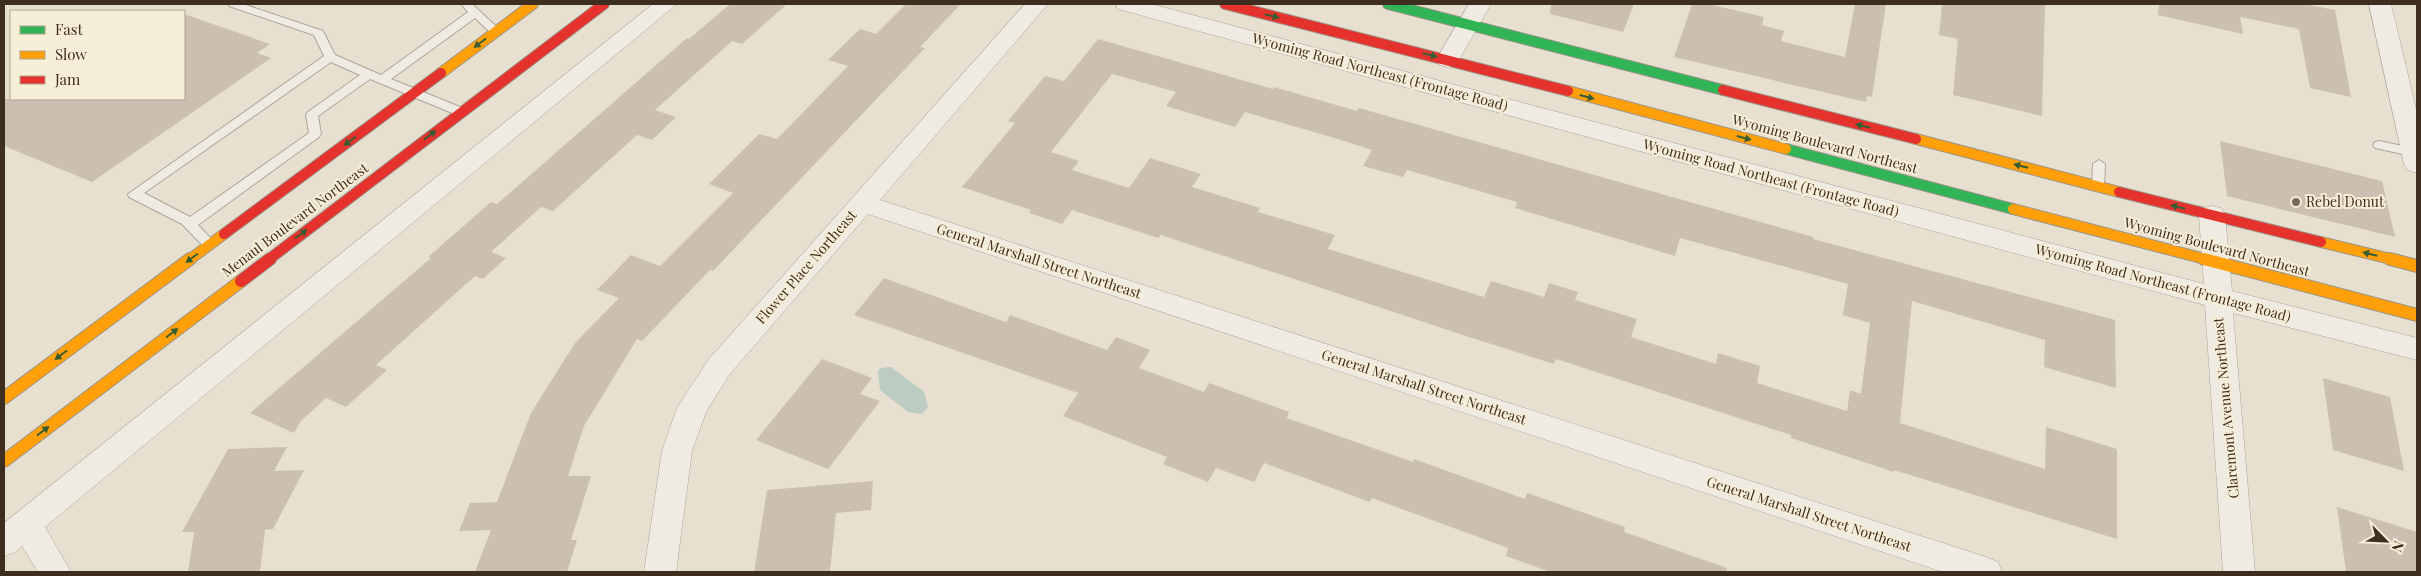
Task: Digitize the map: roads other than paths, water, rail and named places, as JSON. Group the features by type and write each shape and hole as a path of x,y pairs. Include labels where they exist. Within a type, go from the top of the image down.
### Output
{"main road":[{"path":"4,398 533,4"},
{"name":"Menaul Boulevard Northeast","path":"4,461 604,4"},
{"name":"Wyoming Boulevard Northeast","path":"1225,4 1448,60 2417,315"},
{"name":"Wyoming Boulevard Northeast","path":"1388,4 2417,266"}],"street":[{"path":"55,572 15,533 666,4"},
{"name":"Flower Place Northeast","path":"660,572 676,452 692,408 718,367 1037,4"},
{"name":"Wyoming Road Northeast (Frontage Road)","path":"1126,4 2217,298 2417,349"},
{"path":"1448,60 1480,4"},
{"path":"2380,4 2412,121 2416,159"},
{"name":"General Marshall Street Northeast","path":"862,203 1986,572"},
{"name":"Claremont Avenue Northeast","path":"2212,215 2239,572"}],"lane":[{"path":"233,4 319,33 330,57 368,75 416,92 461,112"},
{"path":"466,4 496,32"},
{"path":"381,80 475,13"},
{"path":"210,245 190,224 134,194 330,57"},
{"path":"190,224 315,134 312,115 368,75"},
{"path":"2379,145 2416,159"},
{"path":"2098,186 2100,164"}],"place":[{"name":"Rebel Donut","path":"2296,202"}]}
